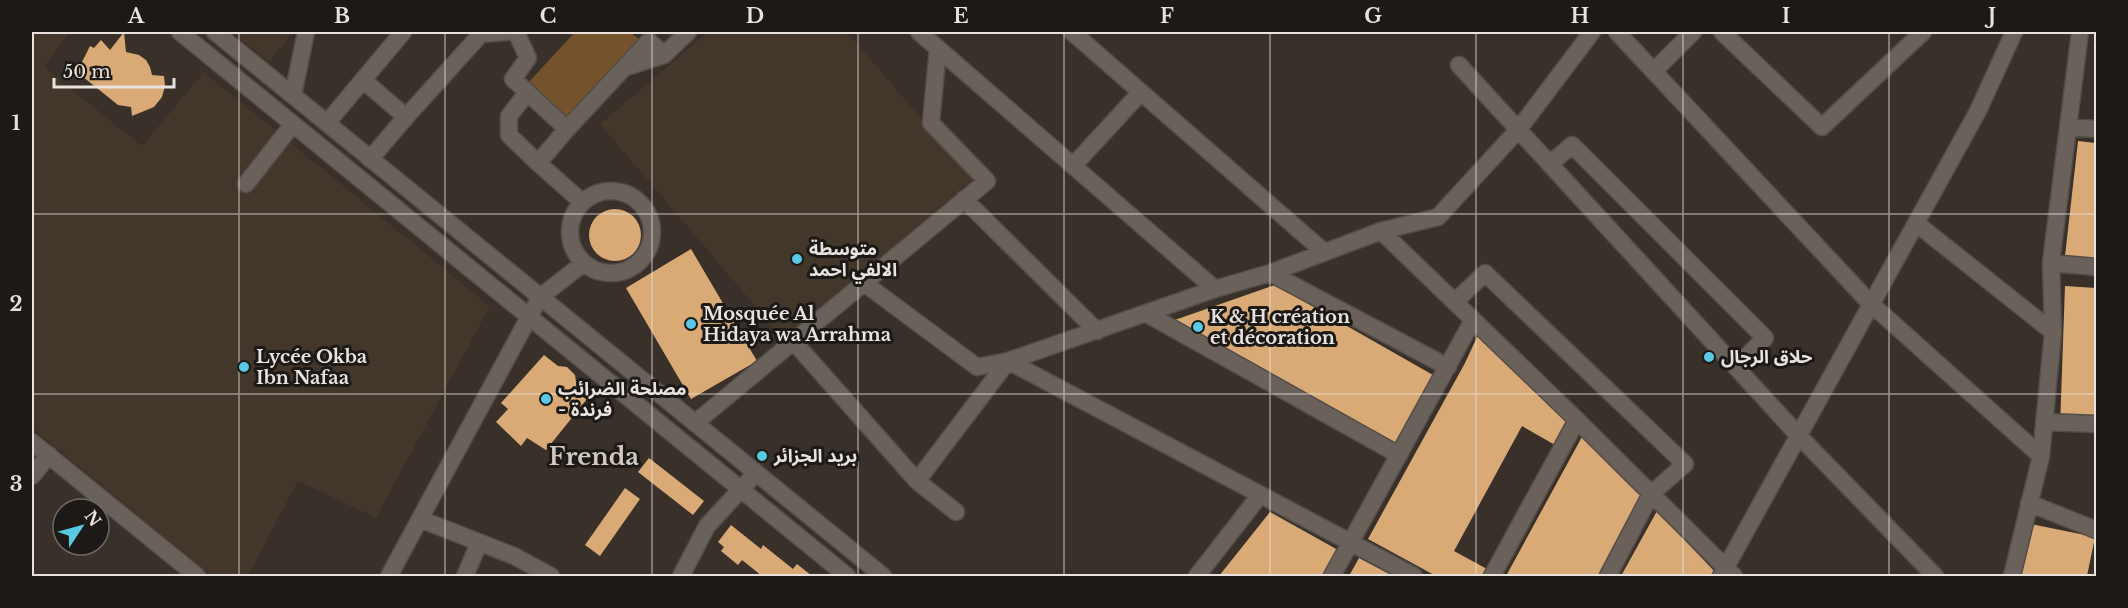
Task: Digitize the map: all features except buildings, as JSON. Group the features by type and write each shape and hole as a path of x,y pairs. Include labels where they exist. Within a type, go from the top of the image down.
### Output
{"street":[{"path":"180,32 847,576"},
{"path":"215,32 883,576"},
{"path":"293,95 306,32"},
{"path":"327,123 403,32"},
{"path":"370,159 481,34 506,32"},
{"path":"516,32 528,58 513,79 567,129"},
{"path":"623,68 664,55 688,32"},
{"path":"921,32 1215,289"},
{"path":"1072,32 1323,251"},
{"path":"864,283 977,368 1008,361 1215,289 1270,273 1323,251 1381,231 1438,217 1518,130 1592,32"},
{"path":"1617,32 1870,303 2041,456"},
{"path":"1654,71 1693,32"},
{"path":"1722,32 1822,127 1923,32"},
{"path":"1381,231 1577,420 1727,574 1870,303 1917,224 1978,111 2014,32"},
{"path":"2012,576 2041,456 2053,332 2051,263 2080,32"},
{"path":"538,164 623,68 644,36 664,55"},
{"path":"695,423 987,181 931,123 938,48"},
{"path":"1459,65 1799,435 1935,576"},
{"path":"363,80 406,117"},
{"path":"1074,166 1141,92"},
{"path":"527,93 509,117 509,135 582,202"},
{"path":"246,184 293,124"},
{"path":"2068,127 2097,129"},
{"path":"1550,164 1572,146 1765,338 1736,367"},
{"path":"607,191 621,192 634,197 644,206 653,232 651,246 644,257 634,267 608,274 595,271 584,263 573,246 570,226 574,213 582,202 594,194 607,191"},
{"path":"964,199 1097,331"},
{"path":"1917,224 2053,332"},
{"path":"388,576 540,297 584,263"},
{"path":"2051,263 2097,267"},
{"path":"1270,273 1448,367"},
{"path":"1454,301 1485,273 1685,464 1651,494 1608,576"},
{"path":"1147,314 1399,455"},
{"path":"1332,576 1473,320"},
{"path":"793,341 917,481 956,512"},
{"path":"917,481 1008,361"},
{"path":"1008,361 1414,576"},
{"path":"1492,576 1577,420"},
{"path":"2044,422 2097,424"},
{"path":"32,442 197,576"},
{"path":"32,476 49,455"},
{"path":"681,576 707,526 756,473"},
{"path":"1197,576 1260,495"},
{"path":"2029,502 2097,530"},
{"path":"420,519 514,556 551,576"},
{"path":"465,576 479,543"}],"shaded area":[{"name":"Lycée Okba Ibn Nafaa","path":"32,32 70,32 44,67 142,146 204,72 490,306 376,518 298,481 248,576 212,576 32,428"},
{"path":"232,32 293,32 269,62"},
{"path":"575,32 630,32 642,42 569,121 528,83"},
{"name":"متوسطة الالفي احمد","path":"708,32 847,32 973,179 784,340 600,124"}],"place":[{"name":"متوسطة الالفي احمد","path":"797,259"},
{"name":"Mosquée Al Hidaya wa Arrahma","path":"691,324"},
{"name":"K & H création et décoration","path":"1198,327"},
{"name":"حلاق الرجال","path":"1709,357"},
{"name":"Lycée Okba Ibn Nafaa","path":"244,367"},
{"name":"مصلحة الضرائب - فرندة","path":"546,399"},
{"name":"بريد الجزائر","path":"762,456"}],"district":[{"name":"Frenda","path":"594,457"}]}
